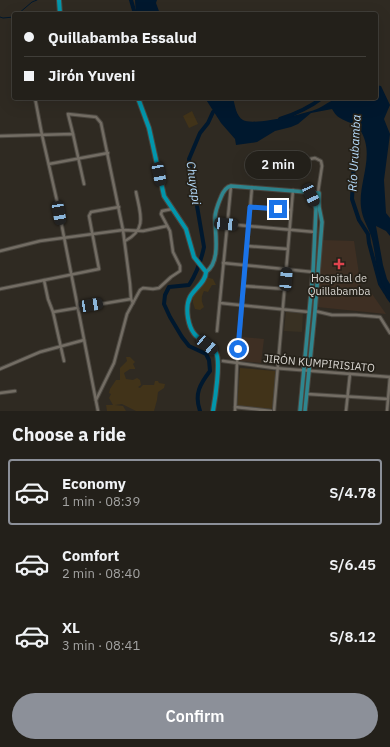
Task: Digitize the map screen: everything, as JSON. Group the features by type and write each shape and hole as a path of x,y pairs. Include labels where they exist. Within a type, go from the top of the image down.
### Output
{"highway":[{"path":"59,0 60,12"},
{"path":"139,100 149,128 164,196 186,228 192,253 205,270 206,276 190,296 188,301 188,312 192,332 214,351 218,357 213,411"}],"main road":[{"path":"205,270 212,267 215,259 215,218 217,208 226,189 231,186 318,192 322,220 316,311 306,411"},
{"path":"300,411 313,272 316,221 316,206 310,191"},
{"path":"316,221 322,220"}],"street":[{"path":"35,100 57,201 98,411"},
{"path":"84,184 68,114 96,117 101,123 119,207 125,241 131,299 133,303"},
{"path":"0,136 73,134"},
{"path":"49,164 108,153"},
{"path":"261,153 284,164 296,162 306,163 312,158 320,161 322,166 318,192"},
{"path":"217,331 226,224 231,186"},
{"path":"235,411 237,363 252,187"},
{"path":"235,407 273,411 293,190"},
{"path":"125,241 134,236 142,222 136,192"},
{"path":"0,288 99,269 89,216 92,212 119,207"},
{"path":"250,207 291,210"},
{"path":"96,400 114,363 127,314 142,289 159,288 180,271 180,266 173,252 170,230 161,212 164,209 172,209"},
{"path":"226,224 315,232"},
{"path":"0,251 40,241 123,230 143,231 167,226"},
{"path":"247,246 288,249"},
{"path":"223,263 313,272"},
{"path":"44,280 64,361"},
{"path":"244,286 285,289"},
{"path":"52,312 131,299"},
{"path":"220,304 283,308 309,312"},
{"path":"316,311 332,315 356,315 380,318 390,333"},
{"path":"0,369 40,352 84,340"},
{"name":"JIRÓN KUMPIRISIATO","path":"223,361 278,368 390,377"},
{"path":"346,411 350,374"},
{"path":"387,411 390,377"},
{"path":"0,393 15,391"},
{"path":"307,394 388,399"}],"shaded area":[{"path":"192,111 198,124 189,128 183,116"},
{"path":"319,222 322,222 315,308 311,307"},
{"name":"Hospital de Quillabamba","path":"322,240 354,241 361,287 372,294 386,314 317,307"},
{"path":"206,277 213,279 216,285 212,285 208,292 204,291 202,295 202,303 204,307 200,310 195,309 193,300 190,299"},
{"path":"286,311 303,312 302,332 284,331"},
{"path":"311,312 315,312 310,367 307,367"},
{"path":"242,337 264,339 261,363 240,361"},
{"path":"126,357 130,357 135,362 133,364 135,369 130,369 124,373 126,379 133,380 137,378 140,380 141,385 138,387 140,388 143,385 154,385 155,381 165,384 164,388 158,392 154,411 136,411 122,404 115,405 123,406 126,411 107,411 106,405 113,405 109,398 111,394 109,393 110,389 116,380 120,380 120,368 127,361"},
{"path":"240,368 276,371 273,409 237,406"}],"water":[{"path":"135,0 157,0 156,3 159,12 136,12"},
{"path":"378,85 381,86 390,105 384,119 390,134 384,180 386,213 390,218 390,236 386,231 376,226 383,265 390,284 390,303 385,296 379,280 373,244 361,207 362,188 367,158 365,139 358,127 343,120 335,114 332,109 311,113 298,124 275,131 257,142 236,145 235,139 221,123 206,100 234,100 236,110 243,120 257,122 279,119 320,108 334,100 378,100"}],"waterway":[{"path":"20,12 32,2 37,0"},
{"name":"Río Urubamba","path":"131,0 134,12"},
{"path":"0,17 12,17"},
{"name":"Río Urubamba","path":"280,119 302,110 319,100"},
{"name":"Chuyapi","path":"200,411 198,405 198,394 203,380 210,371 209,360 206,354 189,346 170,317 164,304 165,295 169,287 189,285 203,252 204,247 189,159 200,133 208,123 213,112"},
{"name":"Río Urubamba","path":"356,120 352,199 359,220 368,234 380,284 385,292 390,296"}],"place":[{"name":"Hospital de Quillabamba","path":"339,264"}],"route":[{"path":"238,349 250,207 278,209"}]}
